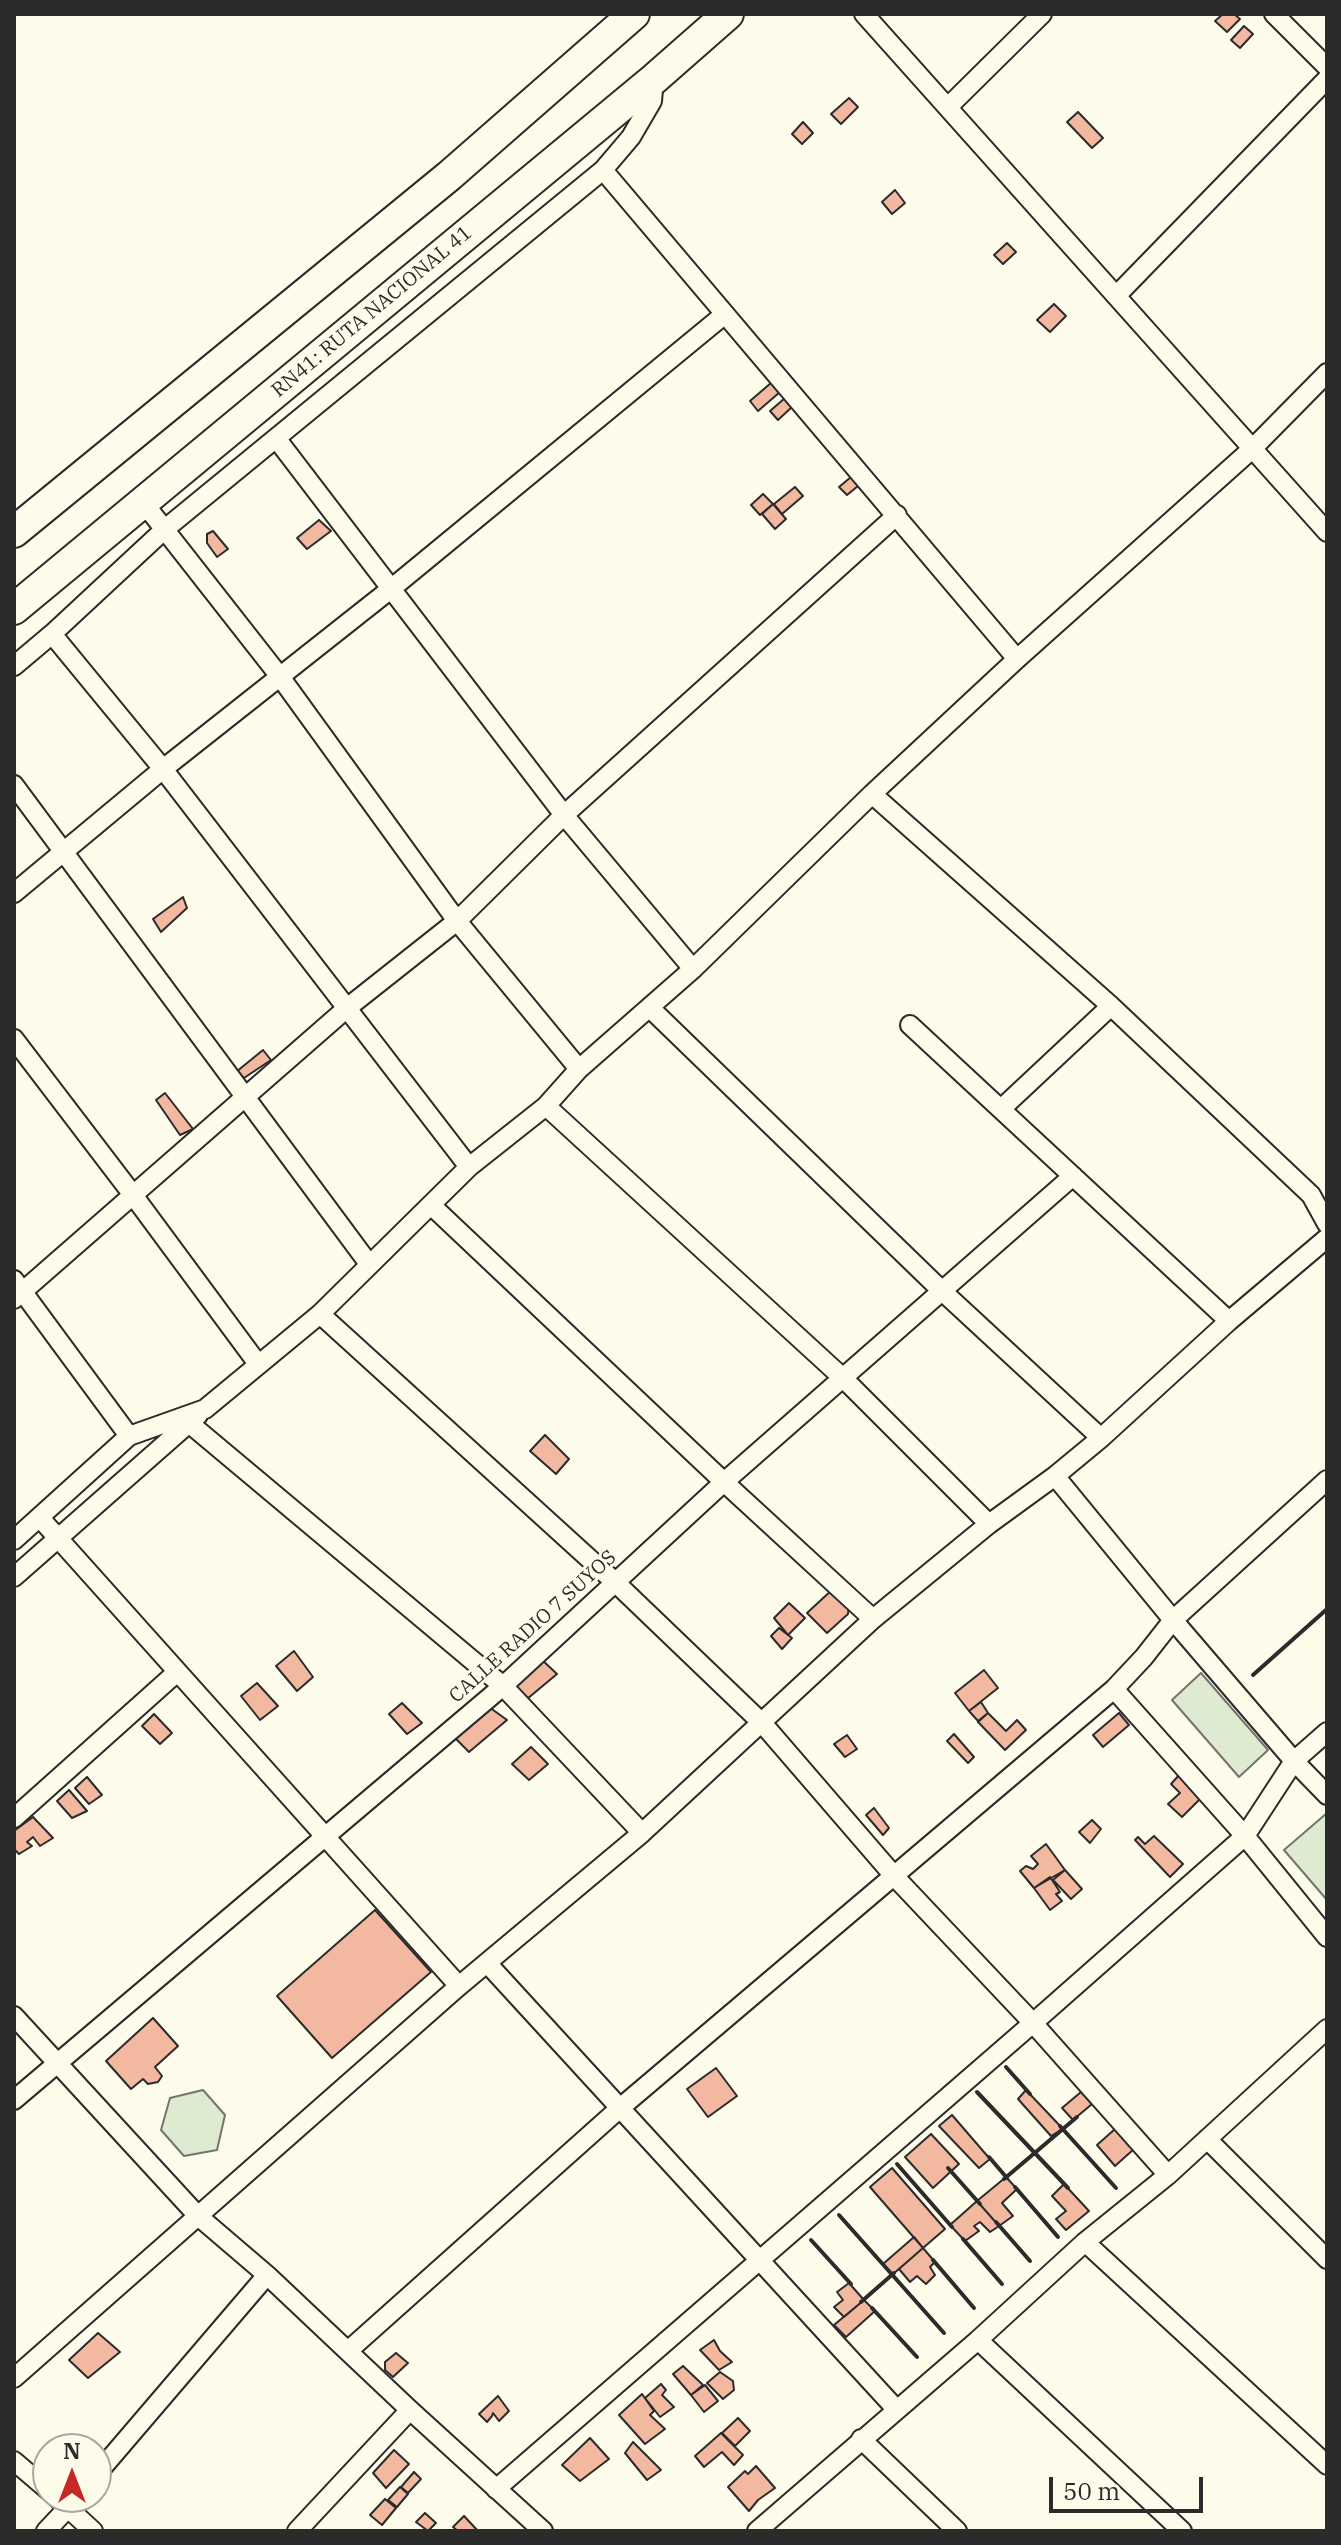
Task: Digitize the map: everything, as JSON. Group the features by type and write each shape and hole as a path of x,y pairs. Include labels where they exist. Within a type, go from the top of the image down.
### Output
{"main road":[{"path":"14,532 449,176 634,14"},
{"name":"RN41: RUTA NACIONAL 41","path":"14,609 654,79 728,14"}],"street":[{"path":"864,14 1327,532"},
{"path":"948,107 1042,14"},
{"path":"1274,14 1327,67"},
{"path":"14,666 165,529 603,170 631,137 652,101 654,79"},
{"path":"1117,295 1327,79"},
{"path":"603,170 1017,659"},
{"path":"14,893 725,314"},
{"path":"14,1577 205,1409 320,1314 469,1167 546,1106 579,1069 693,969 872,794 1017,659 1252,449 1327,373"},
{"path":"276,438 564,815 693,969"},
{"path":"143,502 281,678 457,921 579,1069"},
{"path":"129,1436 17,1290 133,1195 347,1008 457,921 564,815 897,515"},
{"path":"52,634 163,769 469,1167"},
{"path":"14,785 369,1264"},
{"path":"872,794 1111,1006 1311,1195 1327,1224"},
{"path":"1001,1109 1111,1006"},
{"path":"650,1008 941,1290 1101,1438"},
{"path":"910,1025 1229,1321"},
{"path":"14,1039 258,1364"},
{"path":"546,1106 844,1379 989,1524"},
{"name":"CALLE RADIO 7 SUYOS","path":"14,2100 503,1686 724,1482 1073,1176"},
{"path":"432,1206 873,1619"},
{"path":"14,2378 459,1986 642,1833 873,1619 1101,1438 1229,1321 1327,1238"},
{"path":"320,1314 616,1583 763,1724 895,1877 1033,2023 1168,2175"},
{"path":"14,1540 129,1436 205,1409"},
{"path":"189,1423 503,1686 642,1833"},
{"path":"1055,1476 1173,1620 1327,1795"},
{"path":"349,2350 620,2108 1114,1689 1173,1620 1327,1480"},
{"path":"40,1518 459,1986"},
{"path":"14,1818 176,1673"},
{"path":"1114,1689 1245,1836 1327,1937"},
{"path":"496,2489 1245,1836 1294,1761 1327,1732"},
{"path":"487,1963 896,2409"},
{"path":"14,2016 198,2216 267,2275 543,2531"},
{"path":"757,2531 978,2340 1085,2242 1168,2175 1327,2029"},
{"path":"1207,2139 1327,2259"},
{"path":"1085,2242 1327,2465"},
{"path":"112,2456 267,2275"},
{"path":"978,2340 1182,2531"},
{"path":"297,2531 410,2410"},
{"path":"861,2439 957,2531"},
{"path":"14,2461 32,2476"},
{"path":"46,2531 59,2513"},
{"path":"77,2513 93,2531"}],"green space":[{"path":"1201,1673 1268,1750 1239,1777 1172,1700"},
{"path":"1327,1813 1327,1900 1284,1850"},
{"path":"203,2090 225,2115 217,2150 184,2156 161,2130 170,2098"}],"building":[{"path":"1223,14 1234,14 1240,19 1227,32 1215,21"},
{"path":"1244,26 1253,34 1240,48 1231,40"},
{"path":"849,98 858,107 841,124 831,114"},
{"path":"1078,112 1103,138 1092,148 1067,122"},
{"path":"803,122 813,133 802,144 792,134"},
{"path":"895,190 905,203 892,214 882,202"},
{"path":"1007,243 1016,252 1003,264 994,255"},
{"path":"1054,304 1066,316 1050,332 1037,320"},
{"path":"772,382 780,392 758,411 750,401"},
{"path":"785,398 793,406 778,420 770,411"},
{"path":"851,477 858,486 847,495 839,487"},
{"path":"795,487 803,496 782,514 774,504"},
{"path":"763,494 773,504 760,515 751,505"},
{"path":"773,504 786,519 775,529 762,514"},
{"path":"319,520 331,531 307,549 297,538"},
{"path":"213,531 228,549 217,557 207,543 207,534"},
{"path":"183,897 187,908 161,932 153,919"},
{"path":"263,1050 271,1060 244,1078 236,1072"},
{"path":"165,1093 193,1129 180,1135 156,1100"},
{"path":"545,1435 569,1459 556,1474 530,1451"},
{"path":"834,1588 849,1604 848,1614 827,1633 807,1613"},
{"path":"789,1603 805,1618 788,1635 774,1618"},
{"path":"779,1628 792,1638 782,1649 771,1636"},
{"path":"294,1651 313,1677 297,1691 276,1666"},
{"path":"539,1657 557,1674 527,1699 511,1687"},
{"path":"984,1670 998,1688 969,1711 955,1693"},
{"path":"257,1683 278,1706 260,1720 241,1696"},
{"path":"981,1702 988,1713 978,1721 969,1711"},
{"path":"402,1703 422,1723 407,1734 389,1714"},
{"path":"489,1707 507,1720 469,1752 452,1735"},
{"path":"988,1713 1006,1731 1017,1720 1026,1730 1005,1750 978,1722"},
{"path":"1119,1713 1129,1725 1103,1747 1093,1735"},
{"path":"154,1714 172,1733 160,1744 142,1726"},
{"path":"954,1734 974,1757 968,1763 947,1741"},
{"path":"847,1735 857,1749 845,1757 834,1744"},
{"path":"531,1747 548,1764 529,1780 512,1764"},
{"path":"1179,1775 1202,1797 1182,1817 1168,1804 1180,1793 1171,1784"},
{"path":"87,1777 102,1795 89,1804 75,1788"},
{"path":"69,1790 87,1811 72,1818 57,1801"},
{"path":"874,1808 889,1828 883,1835 866,1815"},
{"path":"33,1817 53,1838 40,1846 33,1837 27,1842 32,1846 19,1854 14,1849 14,1831"},
{"path":"1092,1820 1101,1829 1090,1843 1079,1832"},
{"path":"1154,1836 1183,1864 1170,1877 1135,1840 1138,1837 1145,1844"},
{"path":"1046,1844 1065,1870 1034,1888 1020,1871 1026,1866 1033,1869 1038,1864 1031,1856"},
{"path":"1065,1870 1082,1889 1071,1899 1053,1880"},
{"path":"1050,1877 1062,1901 1050,1910 1034,1888"},
{"path":"375,1910 431,1972 332,2058 277,1996"},
{"path":"153,2018 178,2046 155,2067 162,2076 158,2082 148,2084 143,2079 131,2089 106,2061"},
{"path":"716,2068 737,2096 708,2117 687,2089"},
{"path":"1026,2090 1063,2129 1051,2136 1018,2099"},
{"path":"1081,2092 1092,2104 1073,2120 1062,2108"},
{"path":"952,2115 990,2159 979,2168 939,2126"},
{"path":"1115,2129 1134,2149 1115,2166 1097,2145"},
{"path":"931,2134 959,2164 933,2188 905,2157"},
{"path":"892,2168 945,2229 923,2248 870,2187"},
{"path":"1006,2177 1017,2189 1002,2203 1013,2216 999,2226 977,2201"},
{"path":"1064,2184 1089,2211 1066,2230 1056,2219 1066,2211 1052,2196"},
{"path":"977,2201 999,2226 990,2232 980,2222 974,2226 979,2231 965,2241 950,2225"},
{"path":"914,2237 923,2248 892,2275 883,2264"},
{"path":"923,2248 935,2262 930,2267 935,2275 926,2284 917,2276 910,2282 899,2269"},
{"path":"849,2283 864,2300 844,2317 834,2307 843,2300 837,2292"},
{"path":"864,2300 875,2311 846,2337 834,2325"},
{"path":"98,2333 120,2352 88,2378 69,2360"},
{"path":"714,2340 732,2362 719,2370 700,2350"},
{"path":"396,2353 408,2363 393,2377 385,2370 385,2362"},
{"path":"683,2366 703,2385 691,2395 673,2374"},
{"path":"720,2372 733,2381 734,2390 723,2399 707,2383"},
{"path":"661,2384 666,2390 662,2395 674,2407 660,2417 645,2398"},
{"path":"705,2385 718,2401 704,2412 691,2395"},
{"path":"642,2394 654,2411 650,2415 665,2429 645,2444 619,2415"},
{"path":"498,2396 509,2411 499,2421 493,2413 487,2422 479,2414"},
{"path":"738,2418 750,2431 735,2446 722,2433"},
{"path":"721,2433 743,2455 734,2465 722,2452 704,2467 695,2456"},
{"path":"590,2438 609,2459 580,2481 562,2465"},
{"path":"633,2442 661,2470 647,2480 625,2453"},
{"path":"394,2450 409,2464 386,2488 373,2473"},
{"path":"756,2466 775,2488 749,2511 728,2487 745,2471 748,2474"},
{"path":"414,2472 421,2479 408,2493 401,2487"},
{"path":"400,2487 408,2494 397,2507 388,2500"},
{"path":"385,2499 396,2508 382,2525 370,2515"},
{"path":"425,2513 436,2523 428,2531 416,2522"},
{"path":"464,2516 478,2531 458,2531 453,2527"}],"wall":[{"path":"1253,1675 1327,1609"},
{"path":"1006,2067 1030,2094"},
{"path":"977,2092 1068,2188"},
{"path":"1004,2179 1077,2117"},
{"path":"1060,2126 1116,2188"},
{"path":"989,2157 1007,2178"},
{"path":"897,2164 952,2227"},
{"path":"948,2168 980,2204"},
{"path":"1015,2187 1058,2237"},
{"path":"839,2215 944,2333"},
{"path":"996,2222 1030,2261"},
{"path":"963,2239 1002,2284"},
{"path":"811,2240 851,2284"},
{"path":"933,2260 974,2308"},
{"path":"861,2302 894,2273"},
{"path":"872,2308 917,2357"}]}
